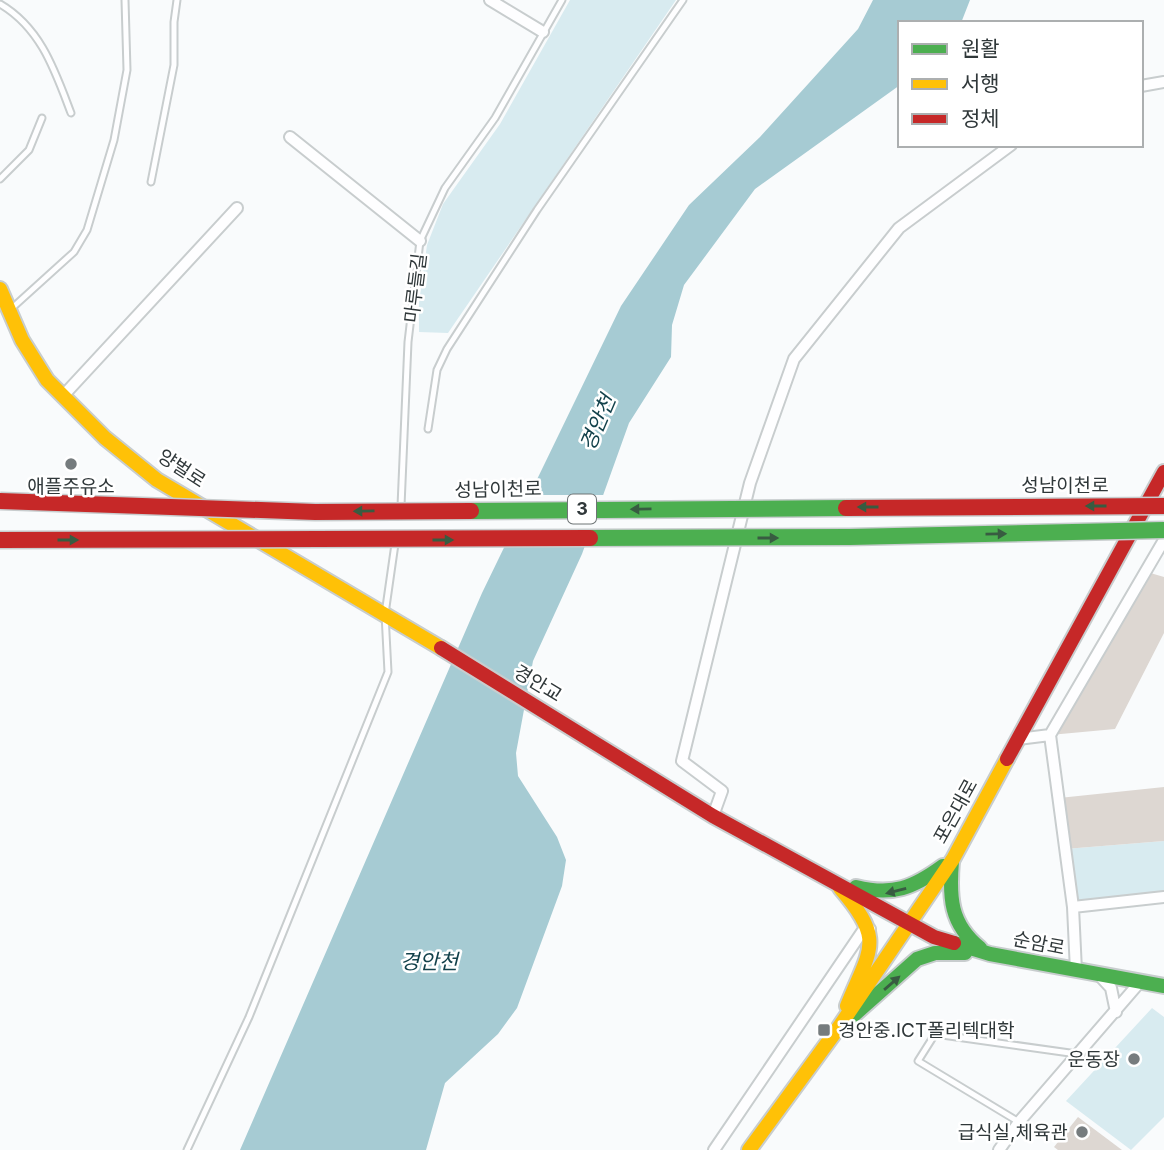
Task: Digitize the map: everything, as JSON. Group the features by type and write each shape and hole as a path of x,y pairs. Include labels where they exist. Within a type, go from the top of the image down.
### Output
{"main road":[{"name":"양벌로","path":"0,289 8,311 34,361 62,397 105,438 157,480 392,619"},
{"name":"포은대로","path":"749,1150 839,1027 953,859 1164,472"},
{"name":"성남이천로","path":"0,501 315,512 1164,506"},
{"name":"3","path":"0,540 823,537 1164,530"},
{"name":"경안교","path":"392,619 713,816 833,880"},
{"path":"833,880 892,894 914,885 953,859"},
{"path":"953,859 951,904 955,923 968,939 990,954"},
{"path":"833,880 870,929 872,945 839,1027"},
{"name":"순암로","path":"833,880 934,937 990,954 1164,986"},
{"path":"839,1027 917,959 935,953 990,954"}],"street":[{"path":"490,0 543,32"},
{"path":"1143,86 1164,82"},
{"path":"290,137 420,241"},
{"path":"713,816 722,791 682,761 750,483 794,359 899,228 1008,147"},
{"path":"62,397 237,208"},
{"path":"1076,971 1073,906 1050,735 1162,546"},
{"path":"1018,739 1050,735"},
{"path":"1073,906 1164,897"},
{"path":"714,1150 862,932 870,929"},
{"path":"1100,975 1111,988 1116,1012"},
{"path":"999,1150 1019,1122 1080,1055 1140,982"}],"lane":[{"path":"8,311 74,252 87,230 114,140 127,70 125,0"},
{"path":"151,182 174,65 177,0"},
{"name":"마루들길","path":"400,519 408,342 420,241 445,188 495,118 562,0"},
{"path":"428,429 437,370 447,349 537,210 682,0"},
{"path":"0,4 18,16 44,49 71,113"},
{"path":"0,179 29,150 42,118"},
{"path":"187,1150 248,1017 388,672 398,531"},
{"path":"1019,1122 918,1061 934,1034 1080,1055"}],"shaded area":[{"path":"570,0 676,0 448,333 419,332 419,303 427,245 443,204 500,124"},
{"path":"1164,841 1164,897 1073,907 1065,849"},
{"name":"운동장","path":"1152,1008 1164,1017 1164,1117 1131,1150 1066,1101"}],"water":[{"name":"경안천","path":"873,0 970,0 962,21 898,21 898,86 755,189 684,285 672,325 671,357 629,423 582,554 533,661 516,753 518,776 557,837 566,860 562,886 517,1008 498,1034 445,1083 426,1150 240,1150 482,593 621,306 689,205 760,137 858,29"}],"pier":[{"path":"526,495 607,495 588,546 501,547"}],"building":[{"path":"1147,572 1164,577 1164,633 1115,729 1050,735"},
{"path":"1164,787 1164,841 1065,849 1059,798"},
{"name":"급식실,체육관","path":"1078,1117 1122,1150 1058,1150 1054,1147"}],"traffic: fast":[{"path":"471,511 846,508"},
{"path":"590,538 850,537 1164,530"},
{"path":"952,861 952,898 957,919 970,939 980,948"},
{"path":"856,887 881,891 902,888 922,880 943,866"},
{"path":"954,943 990,954 1164,986"},
{"path":"854,1015 917,959 935,953 965,953"}],"traffic: slow":[{"path":"0,289 22,340 47,380 105,438 157,480 441,648"},
{"path":"749,1150 839,1027 953,859 1007,759"},
{"path":"840,888 863,920 869,945 867,957 847,1006"}],"traffic: jam":[{"path":"1007,759 1164,472"},
{"path":"0,501 315,512 471,511"},
{"path":"846,508 1164,506"},
{"path":"0,540 590,538"},
{"path":"441,648 713,816 934,937 954,943"}],"place":[{"name":"애플주유소","path":"71,464"},
{"name":"경안중.ICT폴리텍대학","path":"824,1030"},
{"name":"운동장","path":"1134,1059"},
{"name":"급식실,체육관","path":"1082,1132"}]}
